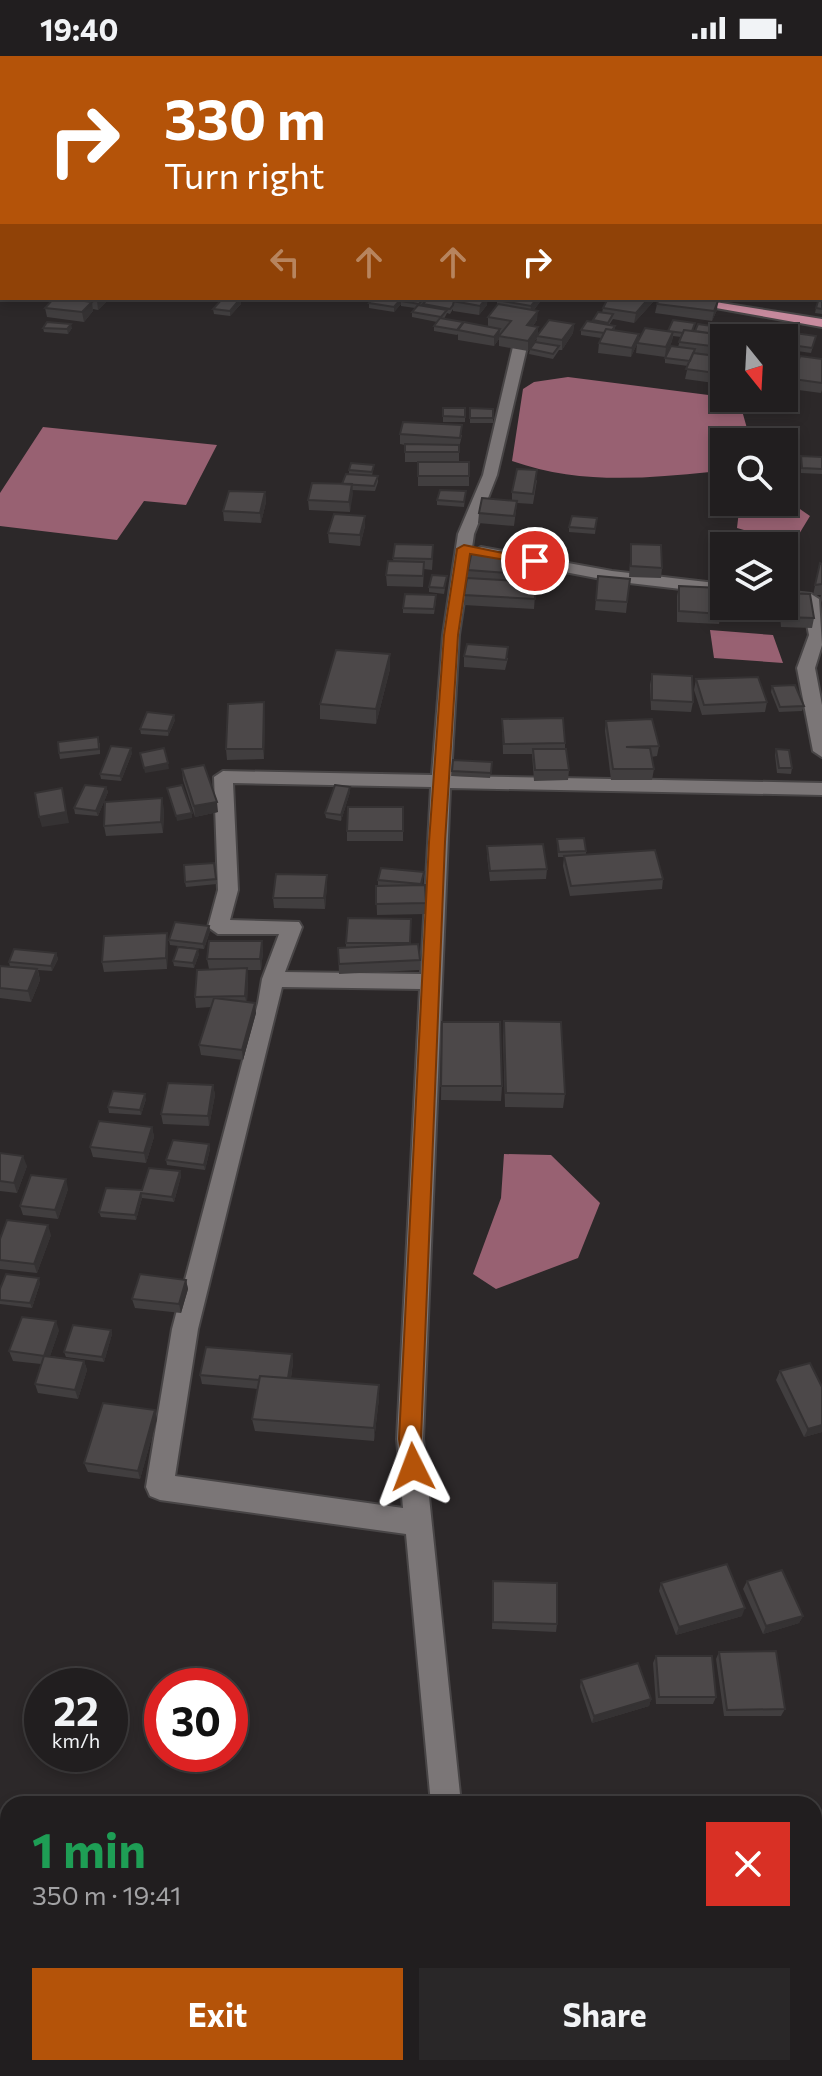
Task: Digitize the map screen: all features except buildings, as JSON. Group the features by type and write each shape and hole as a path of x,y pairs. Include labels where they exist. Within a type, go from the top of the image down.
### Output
{"highway":[{"path":"678,300 822,323"}],"street":[{"path":"445,1796 410,1439 441,782 451,635 466,534 490,475 523,334 524,300"},
{"path":"464,549 612,576 710,587"},
{"path":"798,598 811,599 817,635 806,668 822,751"},
{"path":"418,1523 160,1487 185,1329 269,1003 272,979 292,927 218,927 228,890 223,777 822,789"},
{"path":"272,979 431,982"}],"shaded area":[{"path":"568,377 710,395 710,412 742,412 747,428 710,428 710,472 610,478 536,468 512,461 523,389 534,382"},
{"path":"43,427 217,445 186,505 144,501 117,540 0,526 0,493"},
{"path":"798,508 810,516 798,536 798,532 751,532 737,528 738,516 798,516"},
{"path":"710,630 773,635 783,663 714,658"},
{"path":"504,1154 551,1155 600,1203 578,1258 496,1289 473,1274 501,1198"}],"route":[{"path":"413,1467 410,1439 437,842 451,635 464,549 535,561"}]}
